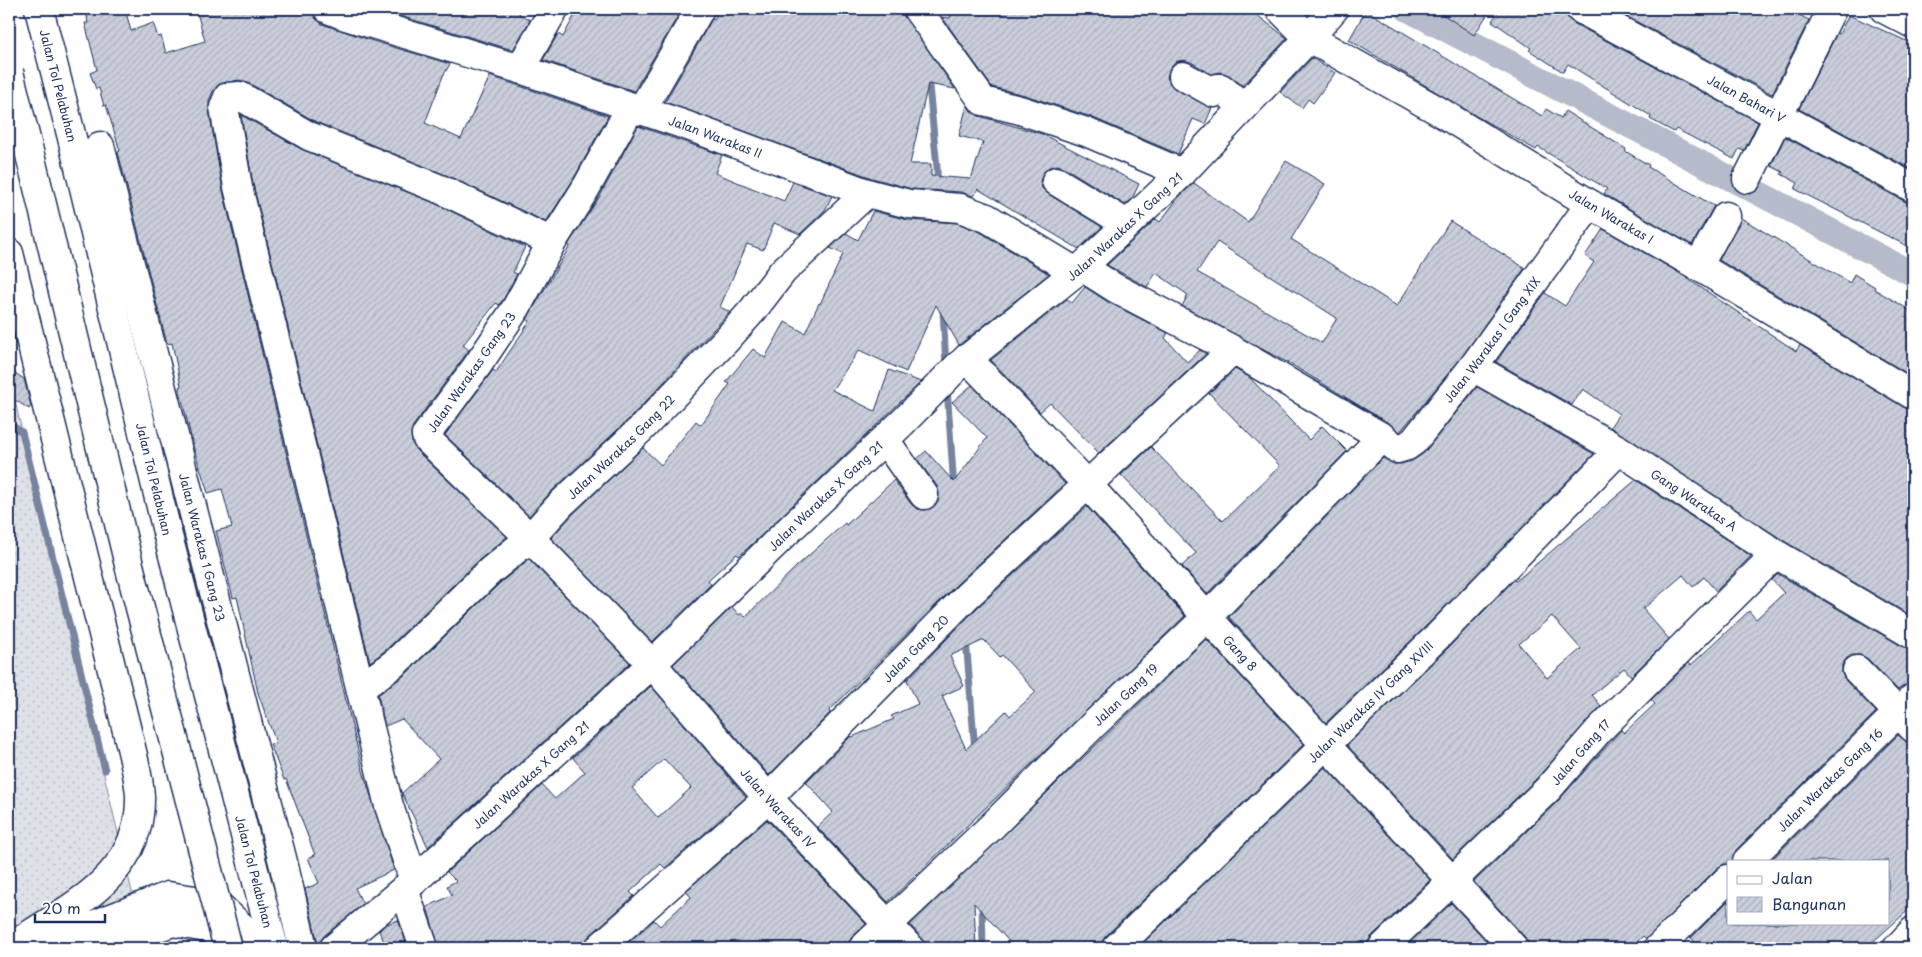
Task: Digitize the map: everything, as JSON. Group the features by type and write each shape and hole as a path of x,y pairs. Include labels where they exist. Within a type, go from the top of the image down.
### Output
{"main road":[{"name":"Jalan Tol Pelabuhan","path":"39,9 168,536 274,948"},
{"path":"520,69 554,9"},
{"name":"Jalan Warakas Gang 23","path":"652,664 530,538 427,439 426,435 477,366 516,308 552,242 700,9"},
{"path":"917,9 983,101 1020,110 1086,132 1182,173"},
{"name":"Jalan Warakas I","path":"1280,9 1323,22 1437,110 1590,204 1698,266 1913,395"},
{"name":"Jalan Bahari V","path":"1580,9 1913,188"},
{"path":"1747,179 1832,9"},
{"path":"1884,9 1913,24"},
{"name":"Jalan Warakas II","path":"339,11 520,69 688,126 867,193 909,204 960,208 987,218 1233,350 1382,437"},
{"name":"Jalan Warakas X Gang 21","path":"334,948 409,885 652,664 793,526 885,440 958,366 1079,269 1182,173 1323,22"},
{"path":"9,72 34,167 130,565 228,948"},
{"path":"1183,76 1214,93 1217,88 1220,88 1244,107"},
{"path":"424,948 238,187 224,107 228,97 240,96 309,136 440,188 552,242"},
{"name":"Jalan Warakas 1 Gang 23","path":"100,146 281,857 302,948"},
{"path":"1056,181 1127,224"},
{"name":"Jalan Warakas Gang 22","path":"361,688 396,662 490,571 530,538 561,504 642,429 753,310 783,271 867,193"},
{"name":"Jalan Warakas I Gang XIX","path":"1382,437 1397,449 1407,446 1414,441 1473,368 1590,204"},
{"path":"1698,266 1726,216"},
{"path":"9,253 130,743 140,794 140,812 136,829 130,846 113,873 91,895 10,948"},
{"name":"Jalan Gang 20","path":"599,948 768,798 967,596 1233,350"},
{"name":"Gang 8","path":"958,366 1088,485 1207,617 1514,948"},
{"name":"Gang Warakas A","path":"1473,368 1620,450 1776,554 1913,635"},
{"name":"Jalan Gang 19","path":"863,948 972,846 1093,725 1207,617 1382,437"},
{"path":"885,440 924,495"},
{"name":"Jalan Warakas IV Gang XVIII","path":"1116,948 1438,636 1620,450"},
{"name":"Jalan Gang 17","path":"1382,948 1548,789 1599,730 1776,554"},
{"name":"Jalan Warakas IV","path":"652,664 768,798 910,948"},
{"path":"1858,670 1908,713"},
{"name":"Jalan Warakas Gang 16","path":"1747,860 1908,713"},
{"path":"1658,948 1727,880"},
{"path":"34,948 168,896 216,903 264,948"},
{"path":"97,948 173,922 212,929 232,948"},
{"path":"1897,948 1913,931"}],"shaded area":[{"path":"9,391 13,393 143,938 115,948 9,948"}],"building":[{"path":"86,9 125,9 131,31 153,23 158,37 161,36 166,53 205,41 196,9 313,9 315,18 322,24 450,64 443,76 425,123 461,139 490,76 608,116 573,180 546,222 446,175 316,122 247,82 239,80 219,84 213,91 209,101 223,191 363,771 394,870 355,888 363,904 324,936 319,948 305,889 319,883 308,858 315,855 286,779 284,780 270,744 276,743 258,693 237,597 233,598 216,531 232,527 222,489 208,493 194,449 179,387 181,386 172,343 167,344 118,152 120,151 106,105 104,106 99,88 96,89 90,73 97,70 85,23 88,23"},
{"path":"389,9 522,9 519,14 530,20 513,50 387,12"},
{"path":"578,9 682,9 634,91 543,60 558,34 563,37"},
{"path":"719,9 874,9 873,12 903,14 955,89 928,84 910,164 931,164 931,176 971,179 983,142 959,136 967,105 971,111 979,116 1042,134 1139,184 1132,199 1125,205 1064,167 1057,165 1049,167 1043,173 1040,181 1042,188 1048,194 1102,227 1079,249 978,189 973,196 961,192 912,189 872,178 665,102"},
{"path":"952,9 1249,9 1287,38 1243,86 1229,75 1221,72 1211,74 1191,62 1183,60 1175,62 1170,68 1167,77 1170,84 1175,89 1212,108 1205,124 1193,119 1178,154 1091,117 1025,95 992,87 942,17 950,18"},
{"path":"1435,9 1491,9 1474,35"},
{"path":"1500,9 1564,9 1567,17 1573,23 1758,122 1744,151 1739,149 1734,159 1676,129 1674,132 1650,119 1651,116 1568,64 1563,72 1529,50 1531,48 1492,21"},
{"path":"1613,9 1787,9 1809,20 1772,94"},
{"path":"1366,10 1542,116 1546,109 1561,118 1565,111 1626,149 1625,151 1649,165 1648,167 1714,206 1692,245 1604,194 1607,189 1538,147 1536,150 1349,40"},
{"path":"1849,15 1913,44 1913,170 1799,109 1837,33 1839,34"},
{"path":"1312,58 1335,73 1313,103 1308,99 1302,108 1280,92"},
{"path":"241,115 303,150 434,203 525,247 513,272 517,274 503,300 499,305 496,303 463,345 469,350 413,426 411,432 412,443 416,450 507,537 479,560 386,650 370,662 253,184"},
{"path":"638,126 722,155 715,173 784,201 793,182 832,196 825,210 800,234 774,223 763,250 747,244 720,307 730,312 630,418 550,493 529,516 445,435 493,370 496,372 530,321 527,319 570,246 568,245 600,196"},
{"path":"1785,137 1913,204 1913,249 1795,189 1798,183 1771,166"},
{"path":"1286,161 1325,184 1291,239 1397,306 1450,221 1525,268 1461,358 1400,432 1390,424 1292,365 1182,306 1188,295 1156,273 1147,287 1107,265 1156,219 1160,222 1178,198 1194,183 1248,222","holes":["1217,242 1337,318 1322,343 1197,272"]},
{"path":"873,211 908,220 957,223 980,232 1049,274 959,345 936,305 906,372 859,350 832,390 875,411 889,370 921,382 766,531 739,556 737,554 708,580 711,584 652,642 551,538 572,515 643,448 661,465 696,421 701,425 730,384 726,382 753,349 765,358 785,322 805,333 843,254 830,248 846,233 858,240"},
{"path":"1741,218 1850,283 1854,274 1875,287 1874,289 1913,312 1913,377 1719,260"},
{"path":"1603,229 1676,271 1796,351 1800,345 1913,411 1913,617 1784,541 1610,427 1619,414 1583,389 1572,405 1496,362 1545,293 1565,306 1594,262 1585,256"},
{"path":"1085,287 1108,302 1168,333 1165,338 1187,362 1200,350 1206,354 1099,453 1050,403 1040,412 991,360 1067,299 1072,303"},
{"path":"9,369 24,379 31,406 29,409 9,396"},
{"path":"1235,369 1249,377 1309,440 1322,426 1347,451 1207,594 1182,566 1196,553 1121,475 1151,447 1223,521 1280,466 1209,393"},
{"path":"972,385 1065,484 956,585 829,711 830,713 769,775 673,665 732,607 739,615 742,613 745,617 798,565 845,523 846,525 894,480 911,504 917,509 926,510 933,507 938,501 939,493 937,486 917,459 926,451 954,482 987,438 952,402"},
{"path":"1477,387 1594,454 1427,625 1326,723 1229,617 1383,458 1394,464 1401,464 1412,461 1423,454"},
{"path":"1636,480 1751,556 1716,591 1704,577 1693,587 1683,575 1643,609 1669,639 1631,676 1624,668 1592,695 1601,706 1537,778 1453,859 1347,745 1449,647 1514,580 1516,581","holes":["1552,616 1581,649 1547,678 1519,644"]},
{"path":"1087,507 1185,616 888,902 817,827 833,812 806,782 851,736 894,719 891,716 918,704 907,680 978,607","holes":["984,640 1000,657 1002,655 1036,692 1010,716 1006,711 966,749 942,696 964,686 950,656"]},
{"path":"529,559 630,663 428,847 402,793 439,759 402,719 385,726 378,695 407,673 500,583"},
{"path":"1778,574 1913,651 1913,683 1909,683 1898,690 1868,659 1861,655 1853,655 1847,658 1842,665 1842,674 1846,681 1876,712 1736,850 1732,860 1727,860 1727,864 1717,868 1646,939 1643,936 1630,948 1529,948 1525,937 1474,882 1559,800 1621,730 1624,733 1655,704 1651,700 1689,663 1691,665 1749,611 1756,619 1784,593 1772,580"},
{"path":"1206,639 1304,744 1105,937 1101,943 1101,948 1015,948 974,903 976,948 925,948 922,938 910,925"},
{"path":"651,686 746,797 665,868 661,864 630,892 634,896 589,936 584,943 584,948 439,948 427,907 452,895 447,886 456,881 447,872 542,785 555,799 585,772 573,758","holes":["664,759 691,788 658,818 632,788"]},
{"path":"1898,735 1908,743 1913,743 1913,906 1866,948 1701,948 1691,938 1727,902 1727,924 1890,924 1890,860 1771,860"},
{"path":"1325,767 1430,880 1371,937 1367,943 1367,948 1138,948"},
{"path":"767,820 866,924 852,937 848,943 848,948 622,948 654,920 660,926 691,897 686,891"},
{"path":"1451,903 1493,948 1404,948"},
{"path":"398,920 408,948 387,948 379,931 385,925"}],"waterway":[{"path":"1407,9 1913,274"},
{"path":"928,76 937,167 938,202"},
{"path":"943,310 946,367"},
{"path":"947,387 954,489"},
{"path":"9,424 22,432 105,770"},
{"path":"966,639 975,751"},
{"path":"982,904 983,948"}]}
